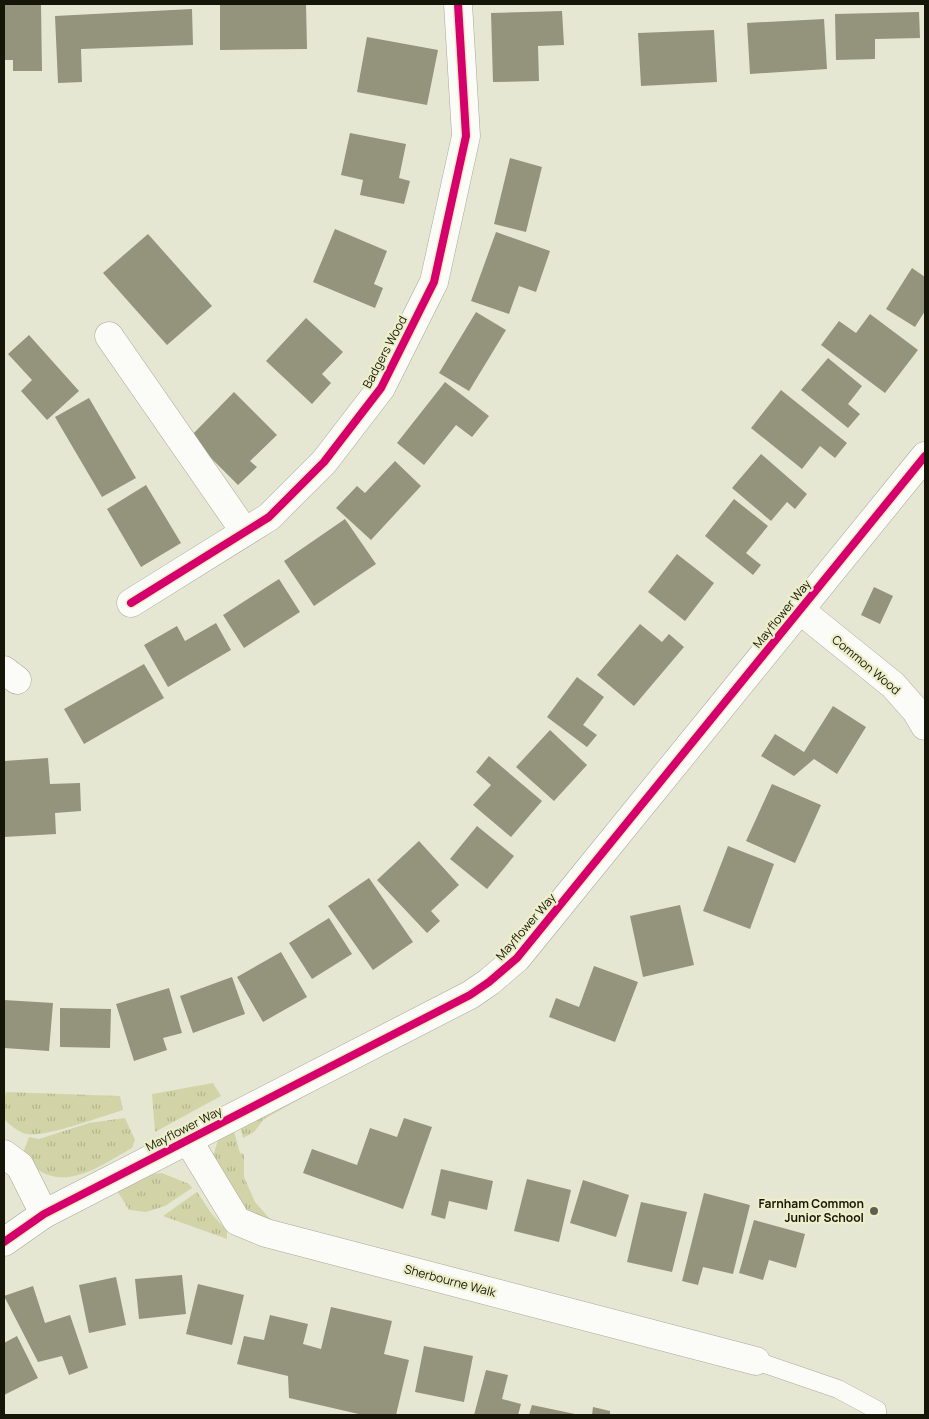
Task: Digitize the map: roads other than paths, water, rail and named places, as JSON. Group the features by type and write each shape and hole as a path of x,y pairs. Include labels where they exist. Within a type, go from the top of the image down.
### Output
{"street":[{"name":"Badgers Wood","path":"131,603 269,517 324,462 381,388 434,282 466,136 458,4"},
{"path":"109,336 245,532"},
{"name":"Mayflower Way","path":"4,1242 44,1214 470,994 489,982 517,958 925,456"},
{"name":"Common Wood","path":"800,610 893,685 916,711 925,726"},
{"name":"Sherbourne Walk","path":"188,1140 237,1221 266,1234 756,1361"},
{"path":"4,1154 20,1166 44,1214"}],"lane":[{"path":"756,1361 838,1389 877,1410 877,1415"}],"place":[{"name":"Farnham Common Junior School","path":"874,1211"}]}
